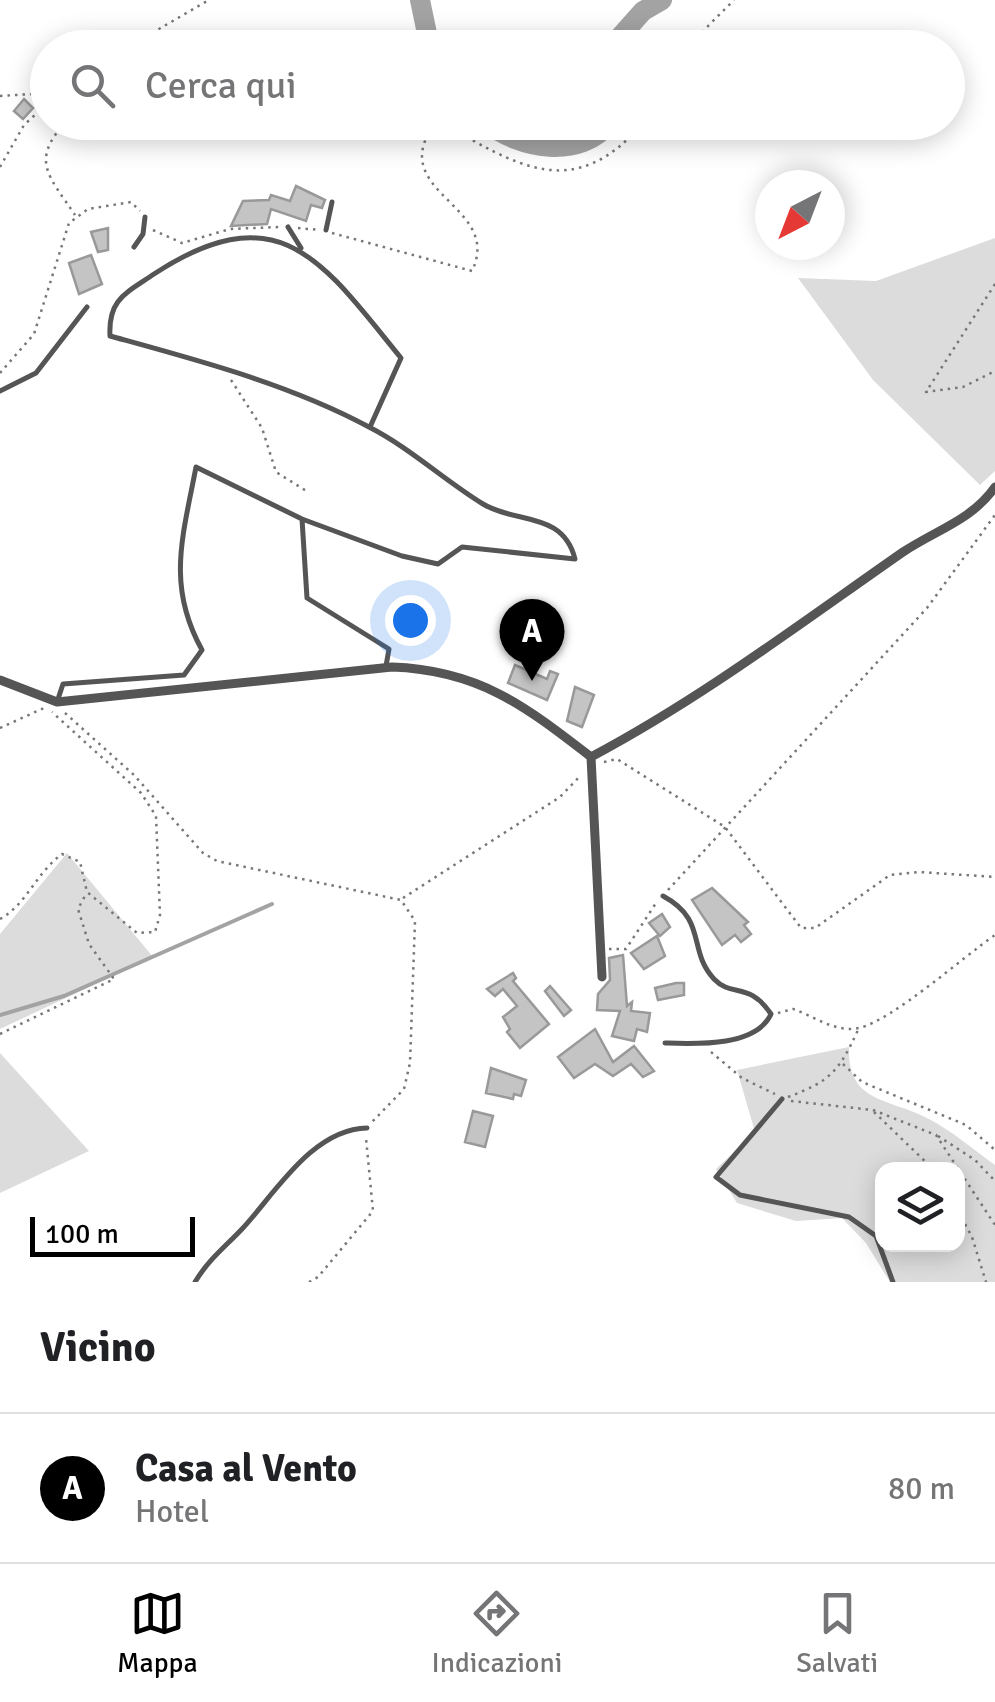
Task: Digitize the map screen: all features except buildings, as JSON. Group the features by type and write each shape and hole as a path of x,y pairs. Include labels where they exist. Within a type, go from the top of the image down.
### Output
{"street":[{"path":"591,760 724,680 922,539 967,518 995,487"},
{"path":"0,680 57,702 386,668 432,668 488,685 591,760"},
{"path":"591,760 602,977"}],"lane":[{"path":"326,230 332,202"},
{"path":"134,247 143,234 145,217"},
{"path":"288,227 302,251"},
{"path":"57,702 63,684 184,675 202,650 185,618 178,563 196,467 302,518 438,564 462,548 574,559 570,542 541,519 488,507 370,427 222,366 110,336 108,314 123,295 192,250 246,235 302,251 328,268 401,358 370,427"},
{"path":"0,391 36,373 87,307"},
{"path":"302,518 307,598 389,650 386,668"},
{"path":"663,896 681,905 695,924 707,970 718,983 750,990 772,1014 767,1024 751,1034 701,1044 665,1043"},
{"path":"782,1100 716,1177 740,1195 849,1217 876,1236 892,1282"},
{"path":"195,1282 214,1252 241,1231 292,1166 354,1128 367,1128"}],"path":[{"path":"157,30 209,0"},
{"path":"704,30 734,0"},
{"path":"0,96 30,95"},
{"path":"0,167 30,120"},
{"path":"50,140 44,156 47,172 76,216"},
{"path":"326,230 472,271 477,260 476,236 466,217 423,172 419,156 428,140"},
{"path":"471,140 504,158 548,173 586,166 627,140"},
{"path":"995,284 926,392 963,387 995,371"},
{"path":"222,366 262,428 276,472 308,492"},
{"path":"601,949 626,950 638,924 927,608 995,515"},
{"path":"0,728 57,702 134,775 203,853 217,861 401,900 415,921 410,1063 404,1089 367,1128 374,1211 318,1277 309,1282"},
{"path":"0,919 14,911 45,866 62,854 80,862 87,892 137,934 155,932 160,915 156,816 141,793 46,707"},
{"path":"401,900 560,797 591,760 618,759 725,827 800,928 816,928 890,875 919,872 995,877"},
{"path":"0,1034 114,979 89,944 78,909 87,892"},
{"path":"772,1014 792,1008 831,1027 859,1028 908,999 995,935"},
{"path":"782,1100 827,1081 842,1064 859,1028"},
{"path":"701,1044 742,1078 782,1100 873,1110 936,1135 975,1160 995,1181"},
{"path":"842,1064 862,1082 966,1125 995,1150"},
{"path":"873,1110 926,1162"},
{"path":"936,1135 995,1226"},
{"path":"965,1224 986,1282"}],"shaded area":[{"path":"995,238 995,471 980,485 873,380 798,278 876,281"},
{"path":"67,853 153,957 0,1029 0,934"},
{"path":"849,1047 850,1066 863,1089 938,1124 995,1165 995,1282 890,1282 866,1243 842,1218 796,1221 737,1203 716,1169 755,1132 737,1070"},
{"path":"0,1053 89,1151 0,1193"}],"waterway":[{"path":"420,0 426,30"},
{"path":"626,30 643,11 662,0"},
{"path":"518,140 549,147 587,140"},
{"path":"0,1015 64,996 272,904"}],"place":[{"name":"Casa al Vento","path":"532,681"}]}
